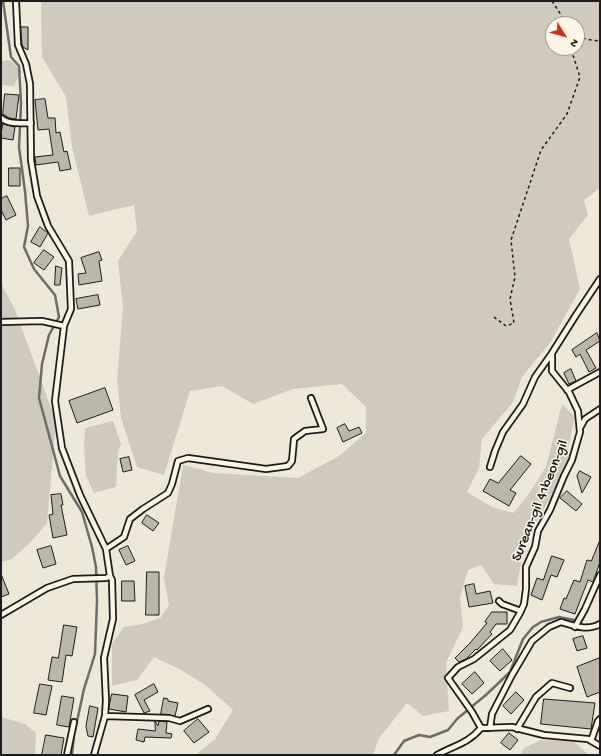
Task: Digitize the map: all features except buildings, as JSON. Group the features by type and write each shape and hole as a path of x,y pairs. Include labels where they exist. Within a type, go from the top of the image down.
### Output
{"lane":[{"path":"16,1 18,45 26,64 30,84 31,160 38,196 48,226 69,261 71,309 62,326 55,401 62,448 84,502 106,549 108,577 112,580 113,619 104,658 106,701 105,716 94,755"},
{"path":"1,118 3,120 15,123 31,123"},
{"path":"490,467 495,450 503,432 523,404 535,377 600,279"},
{"path":"1,322 42,321 62,326"},
{"name":"Surean-gil 41beon-gil","path":"481,728 472,711 448,678 458,667 474,659 510,630 522,611 526,590 526,567 535,547 538,531 550,510 572,460 580,432 578,411 567,390 552,371 552,353"},
{"path":"567,390 600,372"},
{"path":"106,549 124,537 130,519 142,509 168,493 178,461 188,458 266,468 288,466 292,461 294,439 305,431 323,429 311,398"},
{"path":"580,428 586,419 600,409"},
{"path":"575,627 585,609 600,575"},
{"path":"1,615 47,588 73,579 108,577"},
{"path":"499,601 502,604 522,611"},
{"path":"490,728 492,714 512,675 532,642 549,627 561,622 579,628 600,624"},
{"path":"517,729 536,696 552,683 570,688"},
{"path":"105,716 169,718 180,722 208,710"},
{"path":"591,741 600,719"},
{"path":"67,755 74,722"},
{"path":"437,755 463,743 474,736 481,728 512,727 544,735 588,739 600,746"}],"path":[{"path":"552,1 561,16"},
{"path":"585,39 600,41"},
{"path":"494,317 506,326 514,323 510,299 516,277 511,240 541,150 567,114 580,77 573,56"}],"shaded area":[{"path":"41,1 600,1 600,188 584,200 588,215 569,239 580,289 550,343 522,377 513,402 482,439 479,468 467,492 492,507 513,513 526,498 546,467 562,404 575,417 568,448 572,460 533,528 522,556 517,586 494,584 481,565 468,570 460,597 463,627 446,663 449,711 423,716 407,703 379,738 373,755 196,755 215,739 233,710 204,684 181,670 154,657 137,680 112,686 112,644 124,627 142,624 160,618 169,606 164,578 183,465 213,473 298,478 339,456 366,433 366,407 342,384 293,389 253,404 222,386 190,391 164,475 137,467 121,418 117,379 123,308 118,261 137,231 134,205 89,216 72,147 66,97 42,57"},
{"path":"11,60 21,72 14,86 1,86 1,61"},
{"path":"1,283 15,310 56,421 47,523 30,543 12,559 1,562"},
{"path":"113,421 121,444 118,451 116,487 94,493 86,476 84,446 85,428"},
{"path":"1,717 25,724 36,733 35,755 1,755"},
{"path":"541,740 573,741 589,755 520,755 524,748"}],"waterway":[{"path":"3,1 11,57 19,66 21,104 19,147 28,226 24,247 34,269 55,295 59,317 49,335 42,364 39,398 60,476 82,512 96,567 97,601 95,654 84,689 74,735 72,755"},
{"path":"394,755 404,741 419,735 430,737 448,730 457,719 510,672 523,639 533,627 541,622 559,617 574,620"}]}
